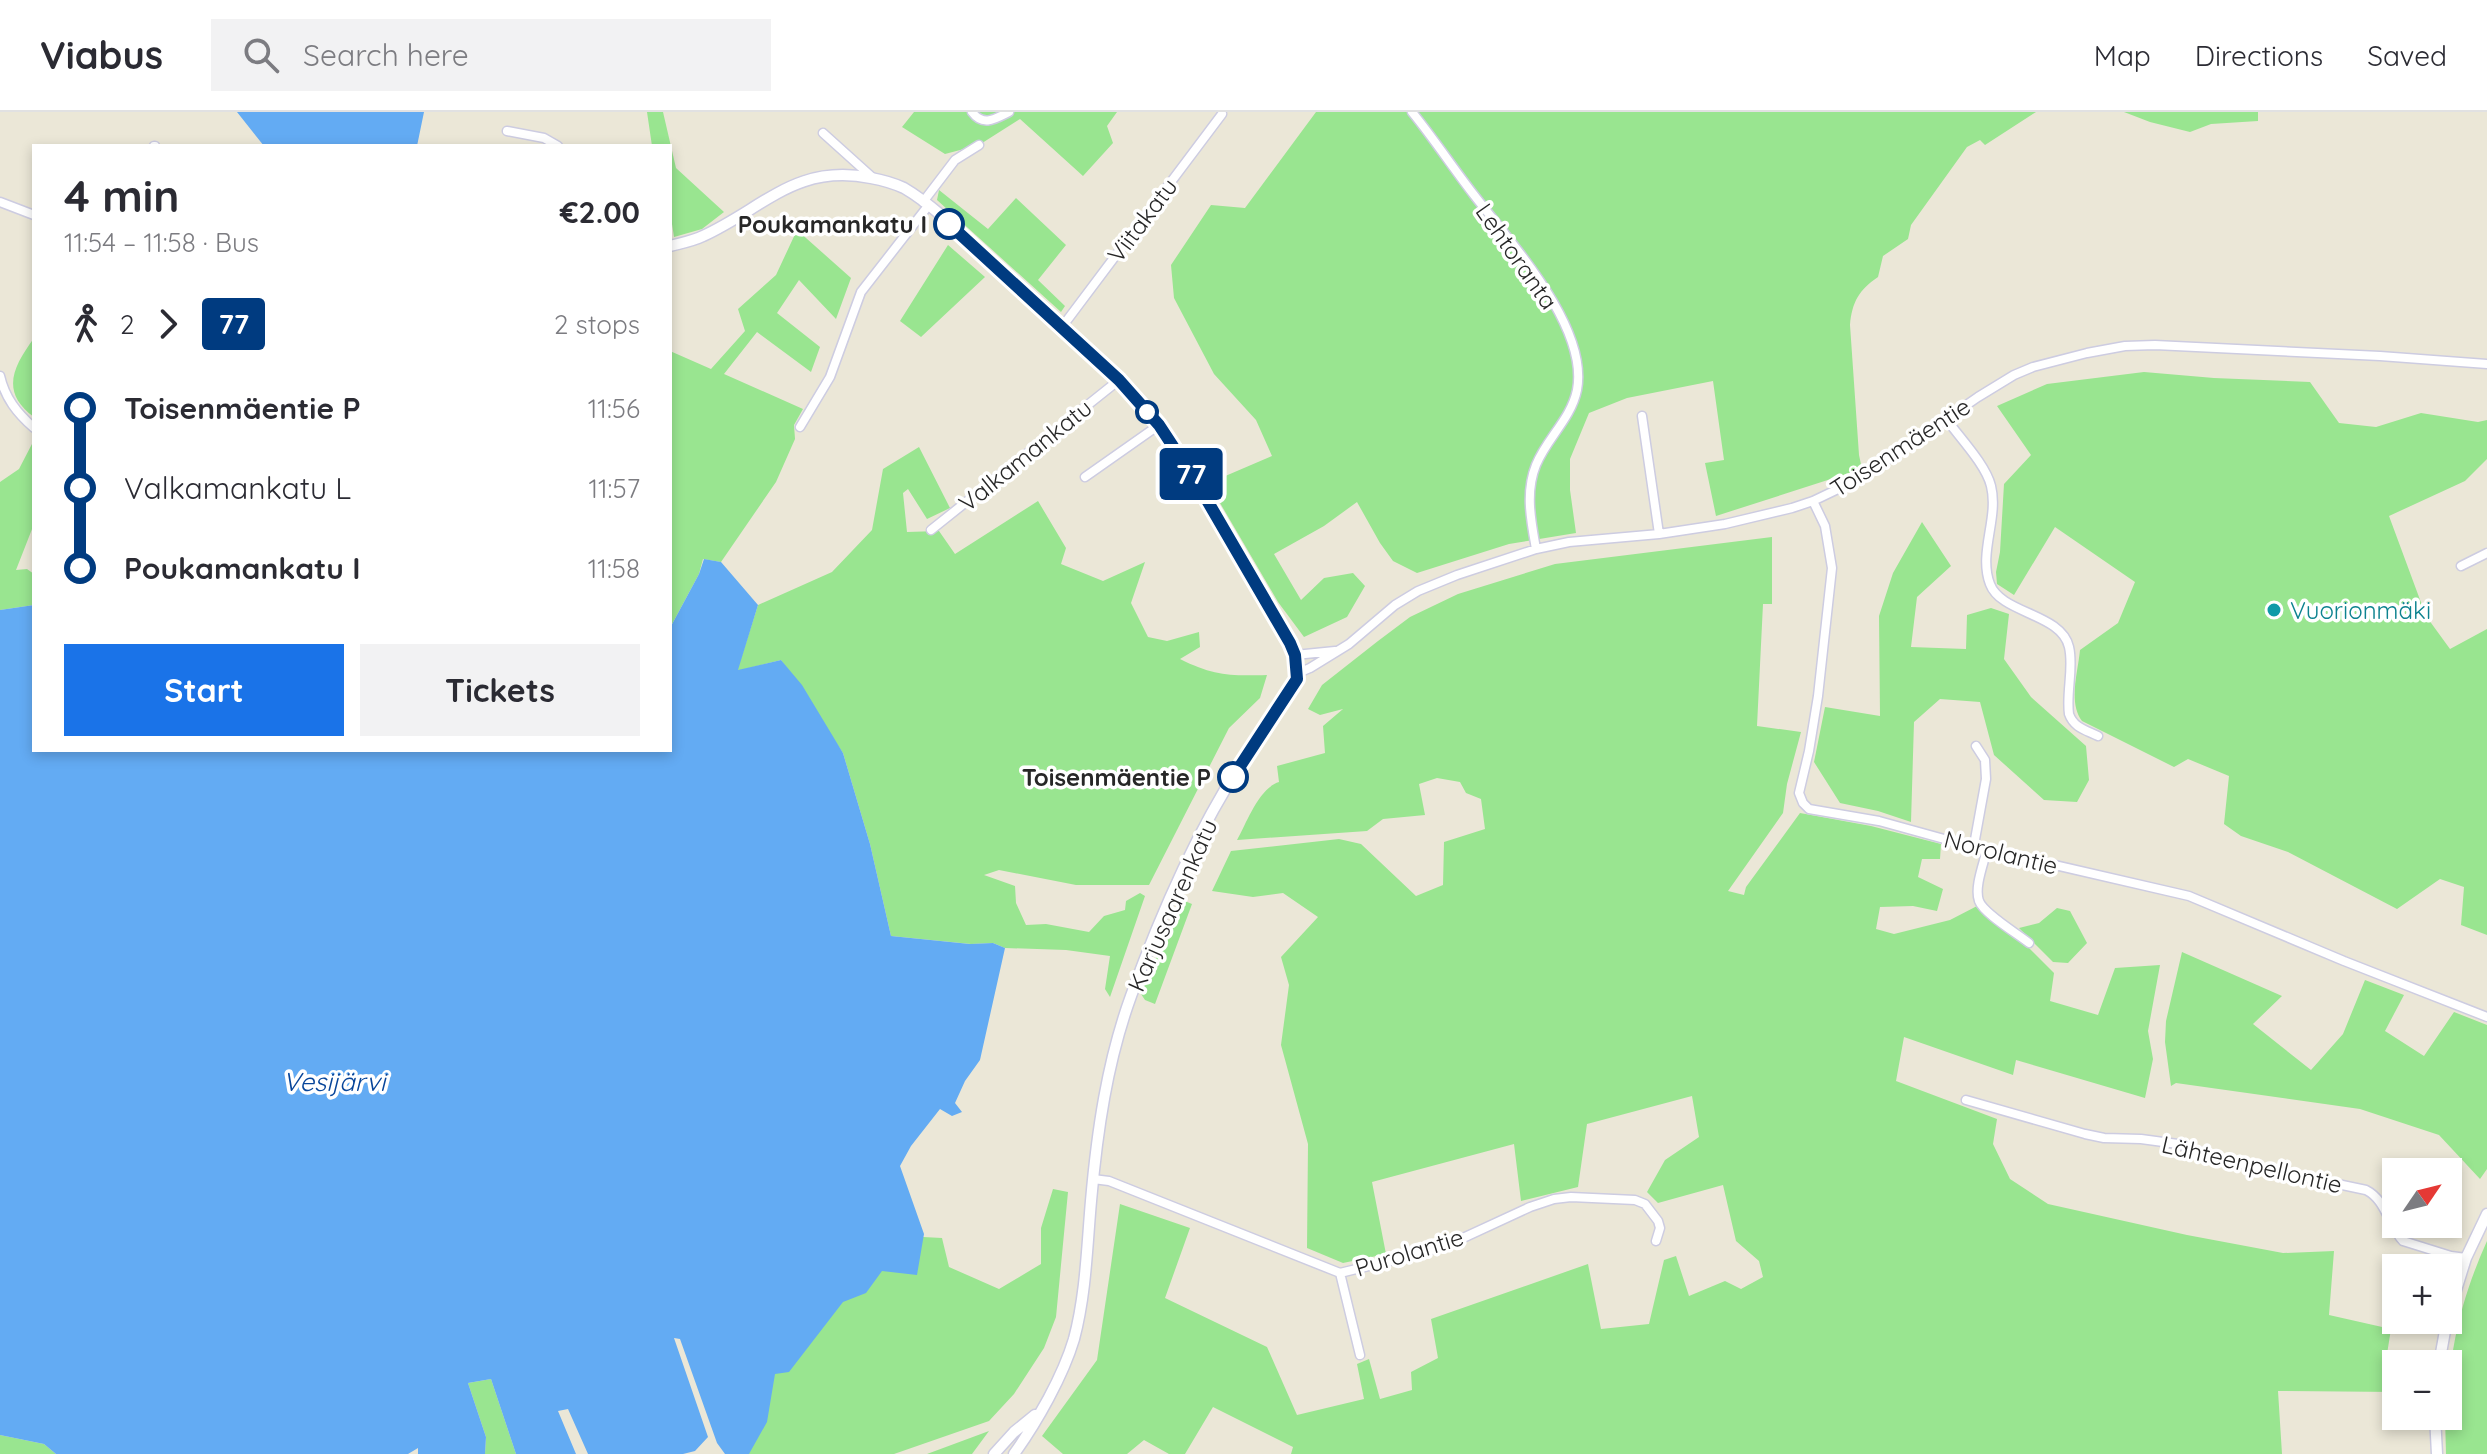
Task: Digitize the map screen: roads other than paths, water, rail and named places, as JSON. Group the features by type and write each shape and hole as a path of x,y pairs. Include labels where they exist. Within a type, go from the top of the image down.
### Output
{"street":[{"path":"972,112 977,119 985,122 1009,112"},
{"name":"Lehtoranta","path":"1412,112 1539,280 1577,354 1576,392 1564,421 1536,465 1529,494 1536,549"},
{"name":"Viitakatu","path":"1062,327 1222,114"},
{"path":"507,131 544,138 554,144"},
{"path":"823,133 873,178"},
{"path":"800,427 830,377 861,292 955,160 979,145"},
{"path":"672,246 698,239 789,185 825,176 873,178 897,185 926,204 1119,380 1159,425 1264,597 1295,655 1298,673"},
{"path":"0,202 32,214"},
{"name":"Toisenmäentie","path":"1298,673 1349,644 1395,605 1418,591 1536,549 1569,542 1659,534 1769,515 1813,501 1861,478 2000,382 2033,367 2125,346 2155,345 2487,364"},
{"path":"0,376 17,413 32,426"},
{"name":"Valkamankatu","path":"931,530 1119,380"},
{"path":"1642,416 1659,534"},
{"path":"1947,420 1991,486 1993,508 1987,572 1990,585 2000,597 2050,625 2066,638 2070,649 2069,714 2077,727 2098,736"},
{"path":"1085,477 1159,425"},
{"name":"Norolantie","path":"1813,501 1825,526 1832,568 1818,696 1799,793 1809,809 1879,821 2189,896 2357,967 2487,1017"},
{"path":"2461,566 2487,553"},
{"path":"1295,655 1336,651"},
{"name":"Karjusaarenkatu","path":"1014,1454 1059,1378 1076,1330 1083,1293 1099,1124 1128,1003 1201,833 1298,673"},
{"path":"1974,845 1986,779 1985,760 1976,746"},
{"path":"1987,849 1978,887 1979,902 2029,943"},
{"name":"Lähteenpellontie","path":"1966,1100 2085,1134 2178,1144 2228,1161 2366,1190 2374,1194 2403,1241 2466,1258"},
{"name":"Purolantie","path":"1093,1179 1109,1181 1340,1273 1450,1244 1530,1207 1571,1197 1635,1200 1645,1204 1660,1228 1656,1241"},
{"path":"2462,1271 2487,1214"},
{"path":"1340,1273 1360,1355"},
{"name":"Karjusaarenkatu","path":"994,1454 1014,1432 1040,1411"},
{"path":"2436,1430 2437,1454"}],"water":[{"path":"237,112 424,112 417,144 262,144"},
{"name":"Vesijärvi","path":"704,559 721,562 758,605 738,670 781,660 802,685 843,753 870,844 891,936 970,944 993,943 1005,948 980,1060 965,1081 955,1103 962,1112 952,1116 940,1109 911,1146 900,1166 924,1234 917,1275 882,1271 866,1293 843,1302 789,1372 775,1374 767,1422 749,1454 725,1454 717,1443 680,1339 674,1338 708,1437 695,1451 683,1454 588,1454 568,1409 558,1411 576,1454 516,1454 491,1379 468,1383 486,1437 485,1454 418,1454 418,1448 408,1454 56,1454 44,1444 0,1435 0,610 32,605 32,752 672,752 672,624"}],"place":[{"name":"Poukamankatu I","path":"949,224"},
{"name":"Vuorionmäki","path":"2274,610"},
{"name":"Toisenmäentie P","path":"1233,777"}]}
